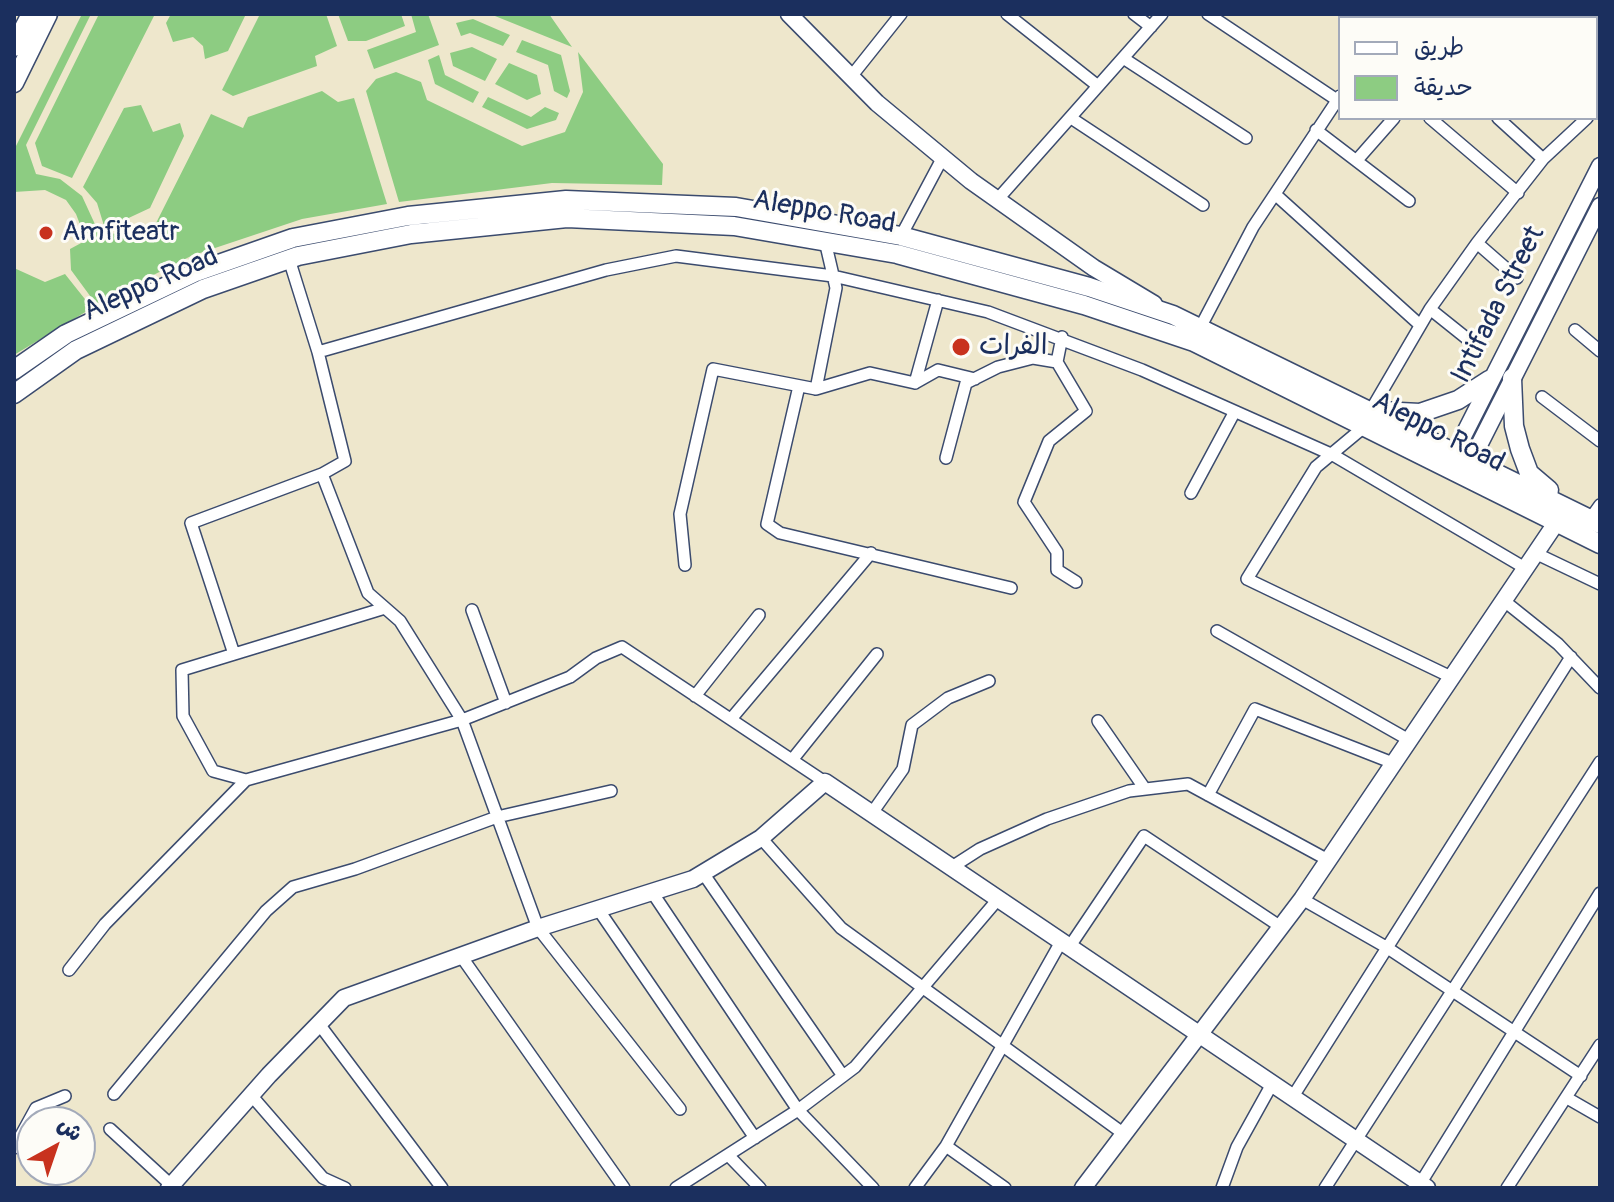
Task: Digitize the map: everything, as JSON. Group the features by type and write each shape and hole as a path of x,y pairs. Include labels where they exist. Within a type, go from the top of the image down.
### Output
{"main road":[{"path":"14,47 31,14"},
{"path":"14,83 48,14"},
{"name":"Aleppo Road","path":"14,370 66,334 196,272 293,238 408,216 582,201 736,207 901,236 1089,287 1173,315 1201,326 1367,419 1446,470 1600,544"},
{"name":"Aleppo Road","path":"14,394 76,350 203,289 289,259 411,234 567,218 734,226 911,257 1084,305 1194,342 1597,516"},
{"path":"1512,378 1514,426 1529,473 1566,505"},
{"path":"1367,419 1420,413 1458,400 1489,380"}],"street":[{"path":"789,14 850,78 997,200 1094,268 1173,315"},
{"path":"850,78 901,14"},
{"path":"1007,14 1098,86"},
{"path":"1134,14 1151,27"},
{"path":"997,200 1162,14"},
{"path":"1208,14 1338,97"},
{"path":"1123,58 1246,138"},
{"path":"1201,326 1253,227 1338,99"},
{"path":"1071,118 1203,205"},
{"path":"1357,160 1392,120"},
{"path":"1432,120 1518,193"},
{"path":"1500,120 1543,159"},
{"path":"1451,677 1247,579 1316,467 1333,455 1367,419 1430,309 1477,243 1543,159 1585,120"},
{"path":"1316,130 1409,201"},
{"path":"901,236 943,157"},
{"name":"Intifada Street","path":"1464,479 1462,456 1489,380 1600,166"},
{"path":"1276,195 1420,325"},
{"name":"Intifada Street","path":"1446,470 1462,456 1512,378 1598,217"},
{"path":"816,389 836,288 825,241"},
{"path":"1477,243 1517,278"},
{"path":"318,352 606,270 676,256 833,276 988,312 1062,337 1333,455 1525,568"},
{"path":"234,654 191,523 322,474 345,461 318,352 289,259"},
{"path":"915,383 938,300"},
{"path":"1430,309 1470,341"},
{"path":"1575,330 1600,351"},
{"path":"1062,337 1057,362 1086,411 1049,441 1024,502 1057,552 1057,570 1076,582"},
{"path":"946,458 966,383 998,367 1033,358 1057,362"},
{"path":"685,565 680,514 713,369 816,389 870,373 915,383 938,370 975,379"},
{"path":"799,386 767,524 780,533 1011,588"},
{"path":"1542,397 1600,441"},
{"path":"1191,493 1234,413"},
{"path":"322,474 368,593 400,621 462,720 538,928 680,1109"},
{"path":"1083,1188 1302,899 1556,523"},
{"path":"731,719 871,553"},
{"path":"1535,553 1600,584"},
{"path":"1503,600 1571,657 1600,688"},
{"path":"246,780 213,771 183,716 182,670 385,608"},
{"path":"472,610 506,703"},
{"path":"695,696 759,615"},
{"path":"1217,631 1409,740"},
{"path":"69,970 105,924 246,780 462,720 570,677 596,658 622,647 1424,1186 1600,893"},
{"path":"792,760 877,654"},
{"path":"1292,1098 1571,657"},
{"path":"872,813 903,769 912,725 948,698 989,681"},
{"path":"1208,795 1255,709 1393,763"},
{"path":"1098,721 1145,789"},
{"path":"1325,1188 1600,762"},
{"path":"110,1129 170,1187 251,1095 344,998 703,873 761,838 825,782"},
{"path":"952,867 980,849 1047,819 1145,789 1188,784 1328,860"},
{"path":"114,1094 266,911 293,887 355,869 497,817 611,791"},
{"path":"915,1188 946,1146 1002,1046 1066,943 1144,836 1281,927"},
{"path":"761,838 841,928 1124,1134"},
{"path":"703,873 843,1076"},
{"path":"652,892 798,1110 873,1188"},
{"path":"676,1188 798,1110 843,1076 924,989 999,898"},
{"path":"1302,899 1386,947 1581,1076"},
{"path":"598,909 755,1138"},
{"path":"461,956 624,1188"},
{"path":"319,1024 442,1188"},
{"path":"1507,1188 1600,1045"},
{"path":"1222,1188 1237,1147 1272,1084"},
{"path":"251,1095 322,1183 345,1188"},
{"path":"14,1148 36,1108 65,1096"},
{"path":"1567,1098 1600,1117"},
{"path":"946,1146 1005,1188"},
{"path":"728,1155 760,1188"}],"green space":[{"path":"82,14 91,14 26,145 36,174 60,179 82,196 99,233 150,235 211,114 243,128 248,117 322,91 338,102 354,98 387,204 302,219 191,256 96,304 71,270 70,249 83,242 84,235 76,214 66,200 45,190 14,192 14,150"},
{"path":"99,14 155,14 72,178 42,166 35,143"},
{"path":"171,14 246,14 228,51 205,59 203,46 193,37 173,42 166,23"},
{"path":"260,14 326,14 337,46 315,56 317,66 233,96 222,90"},
{"path":"338,14 401,14 405,26 366,41 348,41"},
{"path":"411,14 428,14 439,45 374,69 367,50 416,32"},
{"path":"490,14 549,14 572,47"},
{"path":"473,19 510,35 503,46 470,33 461,36 456,23"},
{"path":"522,40 561,55 570,91 567,98 554,91 548,65 516,52"},
{"path":"472,47 497,59 485,81 453,66 450,53"},
{"path":"578,52 663,164 662,185 552,183 399,202 366,91 376,79 396,72 421,82 427,100 522,146 565,132 583,92"},
{"path":"439,55 445,75 479,92 473,103 435,84 428,60"},
{"path":"509,63 537,75 541,94 527,100 495,84"},
{"path":"488,97 531,117 545,107 559,113 556,120 527,129 482,107"},
{"path":"141,105 153,132 180,123 184,136 150,208 105,229 97,203 83,187 124,108"},
{"path":"14,268 45,282 65,274 92,308 14,355"}],"place":[{"name":"Amfiteatr","path":"46,233"},
{"name":"الفرات","path":"961,347"}]}
